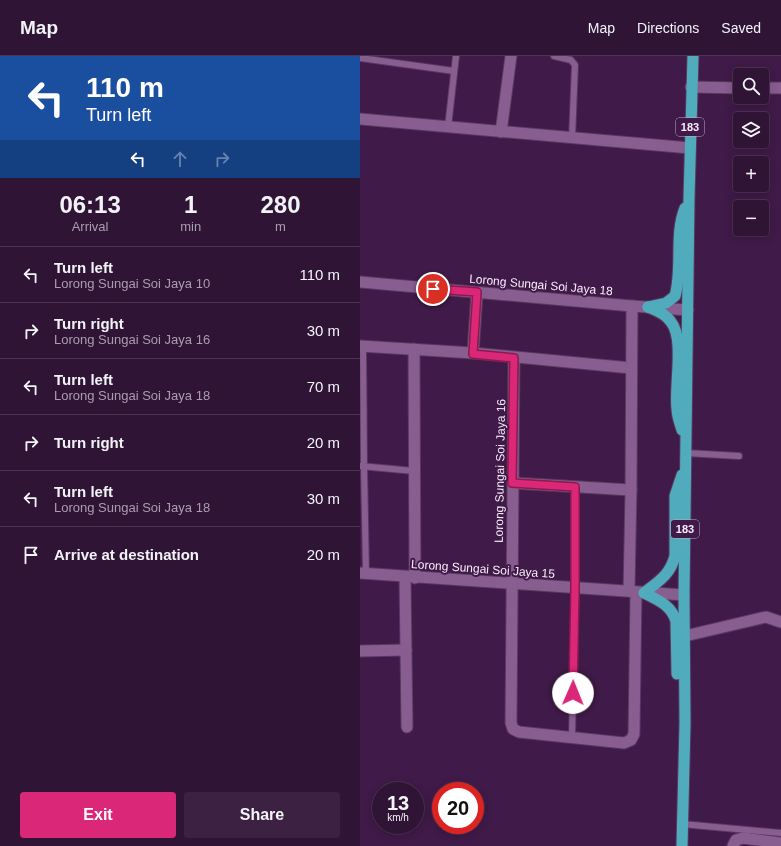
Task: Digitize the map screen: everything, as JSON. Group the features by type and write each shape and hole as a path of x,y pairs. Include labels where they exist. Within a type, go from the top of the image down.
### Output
{"highway":[{"name":"183","path":"682,846 689,198 693,56"},
{"path":"648,307 666,303 675,296 679,272 681,218 689,198"},
{"path":"636,592 661,580 673,565 675,556 675,496 686,454 677,410 678,344 676,329 672,322 663,314 648,307"},
{"path":"636,592 667,605 674,614 676,621 678,696 684,723"}],"street":[{"path":"501,132 511,56"},
{"path":"691,87 733,88"},
{"path":"769,88 781,88"},
{"path":"360,119 690,148"},
{"name":"Lorong Sungai Soi Jaya 18","path":"360,282 688,310"},
{"path":"473,354 477,292"},
{"path":"632,306 631,490 636,592"},
{"path":"362,346 414,349 631,368"},
{"path":"407,727 406,650 414,471 414,349"},
{"name":"Lorong Sungai Soi Jaya 16","path":"514,358 511,727 516,732 624,742 631,740 633,737 636,592"},
{"path":"512,483 631,490"},
{"name":"Lorong Sungai Soi Jaya 15","path":"363,573 684,595"},
{"path":"685,636 766,617 781,622"},
{"path":"360,651 406,650"},
{"path":"733,846 736,840 743,838 781,843"}],"lane":[{"path":"448,127 456,56"},
{"path":"554,56 571,60 575,65 572,138"},
{"path":"360,58 454,72"},
{"path":"362,346 363,573"},
{"path":"686,454 739,456"},
{"path":"362,466 414,471"},
{"path":"572,737 575,588 575,487"},
{"path":"682,824 781,833"}],"route":[{"path":"433,289 477,292 473,354 514,358 512,483 575,487 573,693"}]}
